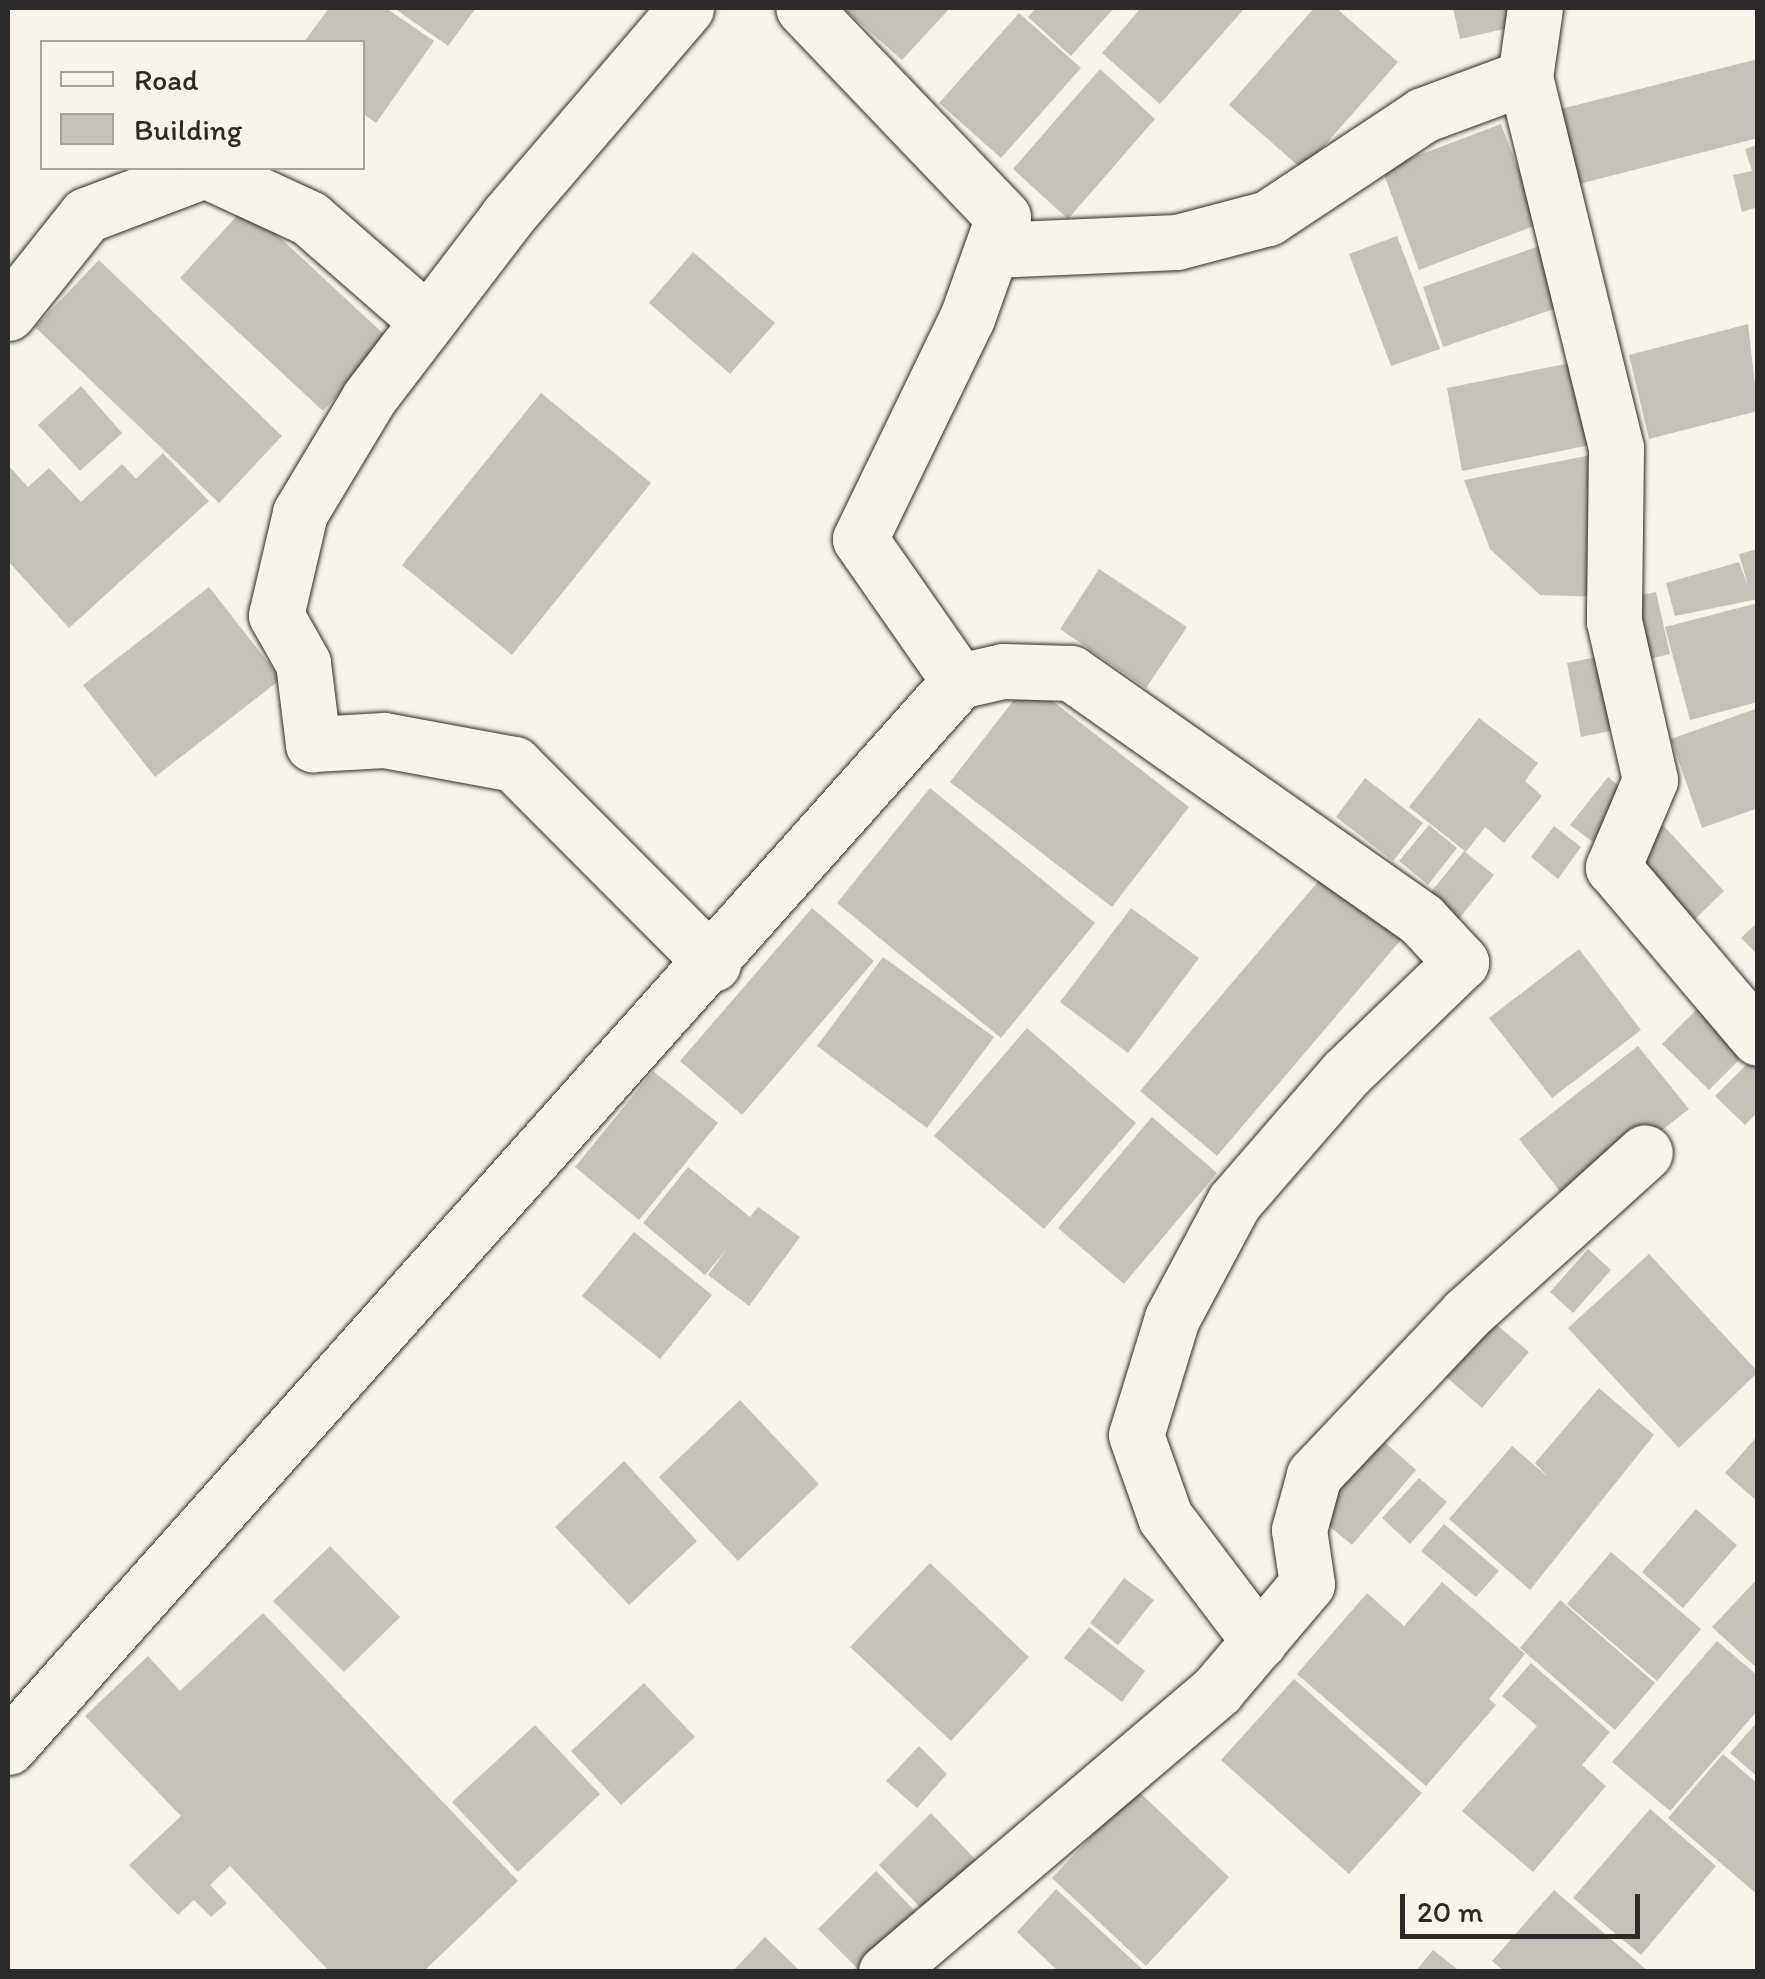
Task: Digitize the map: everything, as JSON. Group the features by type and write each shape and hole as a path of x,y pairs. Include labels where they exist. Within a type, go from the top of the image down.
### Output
{"street":[{"path":"686,8 428,321 300,512 276,615 302,663 313,744 384,740 514,764 714,964"},
{"path":"803,8 1004,216 860,539 959,682"},
{"path":"1535,8 1524,77 1616,448 1614,621 1650,780 1612,868 1758,1038"},
{"path":"992,250 1177,242 1268,218 1423,115 1524,77"},
{"path":"8,313 86,216 205,170 309,218 428,321"},
{"path":"8,1746 714,964 959,682 1004,672 1071,672 1420,919 1461,962 1345,1074 1234,1202 1172,1318 1136,1436 1164,1517 1259,1641"},
{"path":"886,1972 1217,1690 1307,1584 1299,1530 1314,1475 1466,1314 1645,1152"}],"building":[{"path":"329,8 386,8 434,41 376,123 365,115 365,40 305,40"},
{"path":"394,8 476,8 448,46"},
{"path":"843,8 950,8 902,60"},
{"path":"1036,8 1114,8 1071,56 1028,17"},
{"path":"1141,8 1245,8 1160,104 1102,53"},
{"path":"1314,8 1336,8 1398,62 1303,170 1229,105"},
{"path":"1453,8 1518,8 1522,25 1460,39"},
{"path":"1019,13 1081,68 1001,158 939,103"},
{"path":"1758,59 1758,138 1560,189 1541,114"},
{"path":"1100,69 1155,119 1068,219 1013,169"},
{"path":"1501,124 1539,224 1419,270 1382,169"},
{"path":"1758,145 1758,207 1742,212 1733,175 1752,171 1745,149"},
{"path":"246,206 389,339 323,411 180,278"},
{"path":"1397,236 1440,349 1391,366 1349,254"},
{"path":"1542,245 1563,306 1443,347 1423,287"},
{"path":"693,252 775,323 730,374 649,303"},
{"path":"99,260 282,436 219,503 35,327"},
{"path":"1748,324 1758,411 1649,439 1629,355"},
{"path":"1580,361 1595,444 1462,471 1447,388"},
{"path":"81,386 122,433 80,471 38,425"},
{"path":"541,393 651,483 512,655 402,565"},
{"path":"163,453 209,501 69,628 8,561 8,465 28,487 49,468 81,502 122,464 136,479"},
{"path":"1591,455 1603,597 1540,595 1490,549 1464,480"},
{"path":"1758,549 1758,599 1675,616 1666,583 1739,562 1748,586 1739,554"},
{"path":"1099,569 1187,627 1146,688 1060,629"},
{"path":"209,587 281,679 155,777 83,685"},
{"path":"1656,592 1670,654 1632,663 1619,600"},
{"path":"1758,603 1758,702 1690,720 1665,627"},
{"path":"1616,653 1629,727 1581,737 1567,663"},
{"path":"1028,682 1189,807 1112,907 950,782"},
{"path":"1758,708 1758,808 1702,828 1671,739"},
{"path":"1479,718 1538,763 1525,781 1542,796 1504,843 1485,827 1466,852 1409,807"},
{"path":"1608,777 1633,798 1597,845 1570,825"},
{"path":"1365,778 1423,823 1393,861 1336,817"},
{"path":"930,788 1095,923 1001,1038 837,903"},
{"path":"1429,825 1457,848 1428,885 1399,861"},
{"path":"1663,825 1724,891 1689,925 1627,857"},
{"path":"1554,826 1581,847 1558,879 1531,857"},
{"path":"1464,851 1494,875 1458,920 1428,896"},
{"path":"1327,871 1405,935 1217,1156 1140,1091"},
{"path":"812,908 874,961 742,1115 680,1061"},
{"path":"1131,908 1199,958 1128,1053 1060,1002"},
{"path":"1758,922 1758,955 1741,938"},
{"path":"1579,949 1641,1030 1552,1098 1489,1018"},
{"path":"883,957 994,1037 927,1128 817,1046"},
{"path":"1697,1009 1744,1055 1709,1090 1662,1044"},
{"path":"1027,1028 1136,1123 1044,1229 934,1136"},
{"path":"1638,1046 1689,1109 1569,1203 1519,1139"},
{"path":"1750,1061 1758,1068 1758,1112 1745,1125 1715,1096"},
{"path":"653,1071 718,1123 639,1220 575,1167"},
{"path":"1152,1117 1217,1173 1124,1284 1058,1228"},
{"path":"688,1167 750,1217 758,1207 800,1237 749,1306 708,1275 727,1249 705,1275 643,1223"},
{"path":"634,1232 712,1295 660,1359 582,1296"},
{"path":"1588,1249 1611,1270 1573,1313 1550,1292"},
{"path":"1649,1254 1758,1372 1679,1448 1568,1328"},
{"path":"1478,1309 1529,1352 1482,1408 1430,1363"},
{"path":"1599,1388 1654,1435 1530,1590 1449,1519 1512,1446 1548,1477 1535,1463"},
{"path":"740,1400 819,1484 738,1561 659,1477"},
{"path":"1758,1435 1758,1502 1725,1473"},
{"path":"1381,1439 1416,1470 1352,1545 1317,1516"},
{"path":"624,1461 697,1541 629,1605 555,1527"},
{"path":"1419,1478 1447,1502 1410,1544 1382,1518"},
{"path":"1696,1509 1737,1545 1683,1608 1642,1572"},
{"path":"1444,1524 1499,1571 1476,1597 1421,1551"},
{"path":"330,1546 400,1617 344,1672 273,1601"},
{"path":"1611,1552 1701,1629 1657,1681 1567,1604"},
{"path":"930,1563 1029,1657 951,1741 850,1647"},
{"path":"1124,1578 1154,1600 1118,1645 1090,1623"},
{"path":"1758,1578 1758,1669 1712,1627"},
{"path":"1442,1582 1525,1654 1489,1699 1496,1705 1426,1786 1297,1674 1367,1593 1404,1626"},
{"path":"1560,1600 1655,1683 1615,1730 1520,1648"},
{"path":"263,1613 518,1881 423,1972 330,1972 230,1866 210,1885 227,1903 211,1917 194,1900 178,1915 129,1865 181,1816 85,1716 148,1656 180,1691"},
{"path":"1089,1627 1145,1671 1122,1702 1064,1658"},
{"path":"1717,1641 1758,1676 1758,1710 1670,1811 1612,1762"},
{"path":"1531,1663 1610,1732 1582,1765 1606,1786 1533,1872 1462,1811 1537,1726 1502,1696"},
{"path":"1294,1679 1422,1793 1349,1874 1221,1760"},
{"path":"644,1683 695,1737 621,1805 571,1751"},
{"path":"1758,1721 1758,1777 1730,1753"},
{"path":"535,1725 600,1794 518,1872 452,1802"},
{"path":"919,1746 947,1774 917,1808 886,1781"},
{"path":"1723,1754 1758,1784 1758,1895 1668,1818"},
{"path":"1136,1789 1229,1877 1146,1966 1052,1878"},
{"path":"1650,1809 1716,1866 1641,1955 1573,1898"},
{"path":"931,1813 976,1860 924,1911 879,1865"},
{"path":"876,1871 922,1918 861,1972 818,1929"},
{"path":"1056,1889 1142,1969 1059,1972 1017,1932"},
{"path":"1554,1890 1649,1972 1505,1972 1492,1961"},
{"path":"765,1937 801,1972 732,1972"},
{"path":"1433,1950 1461,1972 1415,1972"}]}
